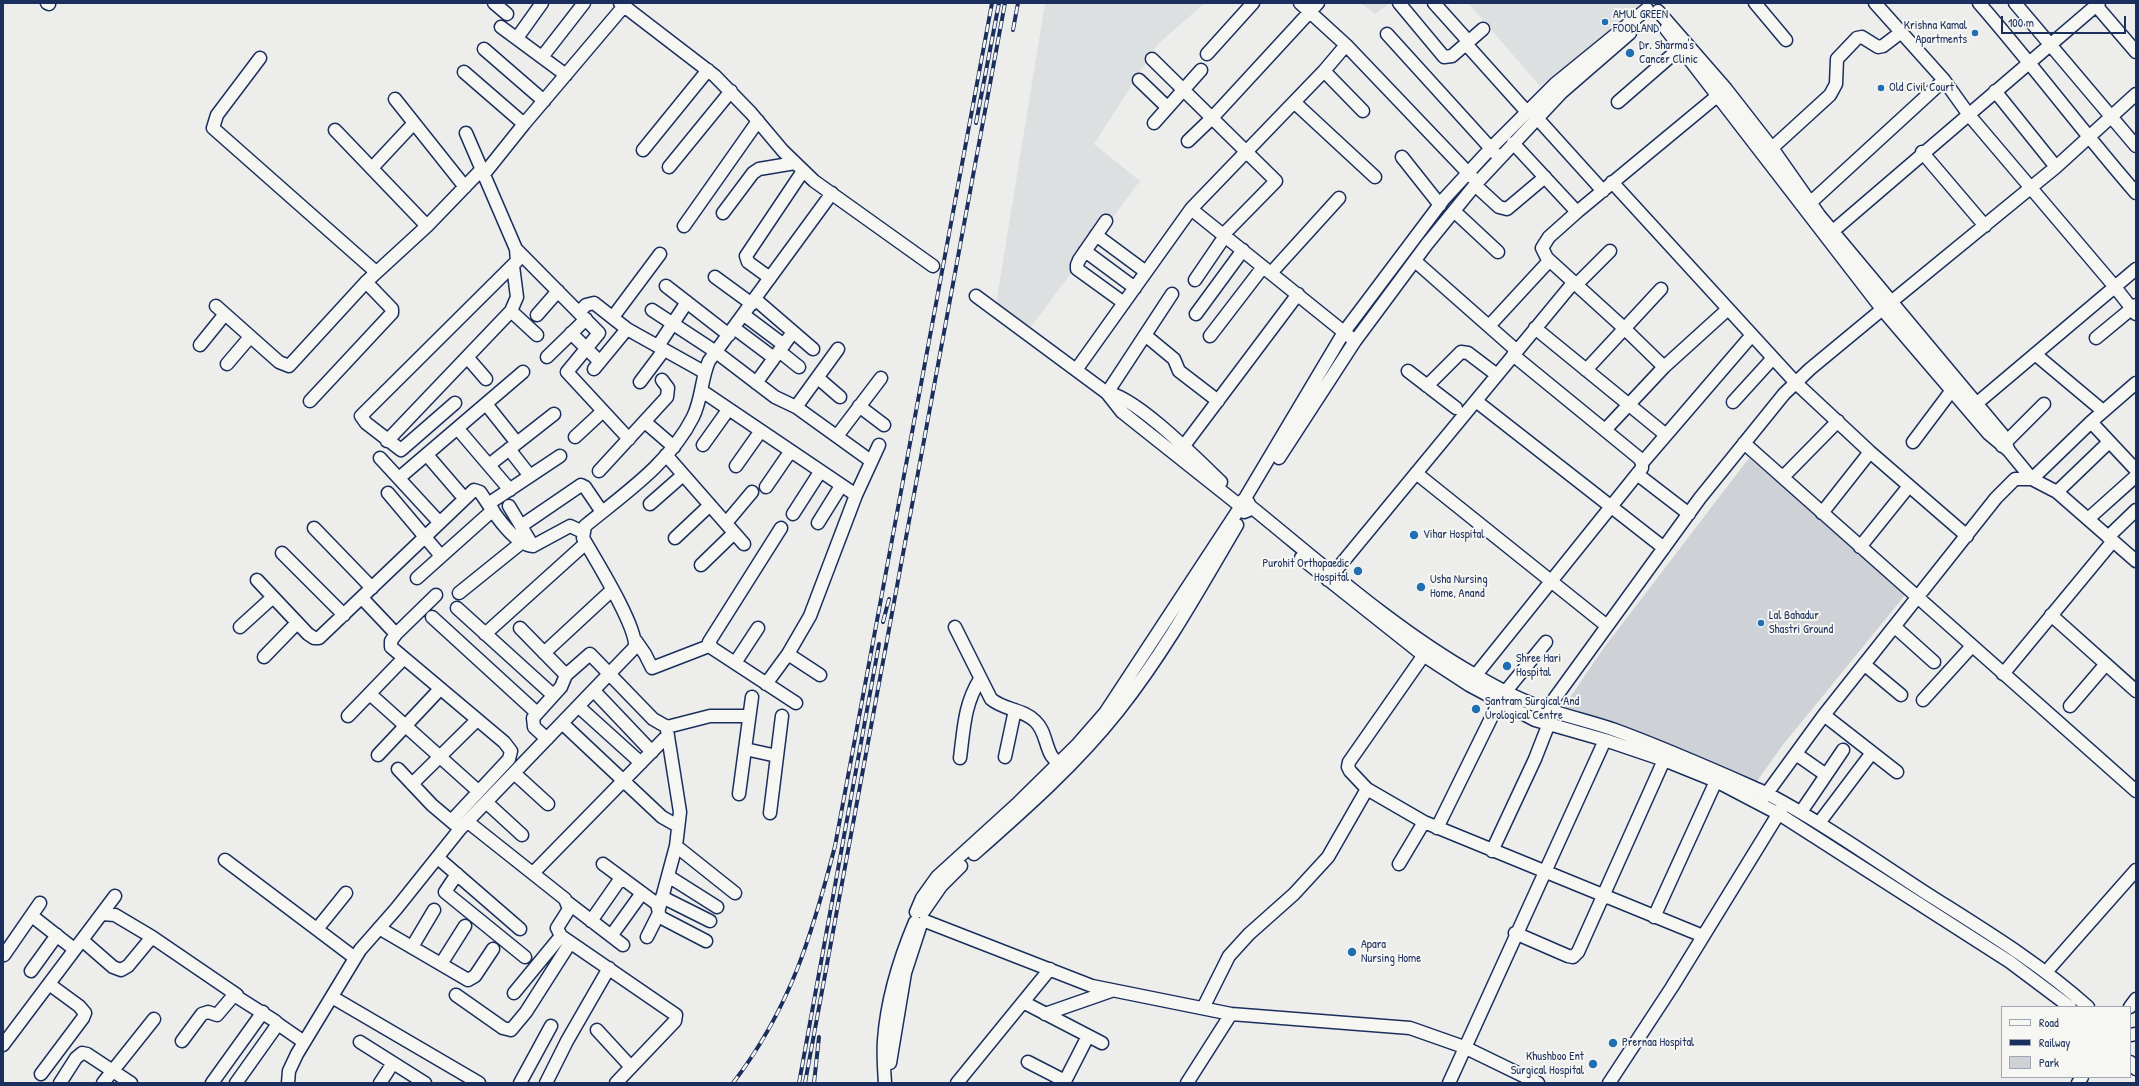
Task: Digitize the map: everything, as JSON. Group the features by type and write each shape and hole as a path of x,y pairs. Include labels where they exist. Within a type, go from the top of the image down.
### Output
{"street":[{"path":"494,3 507,14"},
{"path":"517,38 542,3"},
{"path":"542,57 584,3"},
{"path":"1207,54 1253,3"},
{"path":"1300,3 1346,45 1499,207 1507,209 1545,177"},
{"path":"1188,142 1318,3"},
{"path":"1399,3 1444,57 1452,56 1483,29"},
{"path":"1434,3 1467,43 1602,190"},
{"path":"1755,3 1786,40"},
{"path":"1979,3 2029,62 2089,139 2136,193"},
{"path":"2016,3 2136,146"},
{"path":"1877,4 1900,33 1944,80 1969,115 2134,309 2096,338"},
{"path":"1833,231 1922,152 1969,115 1995,90 2097,4 2136,52"},
{"path":"216,306 279,362 289,366 376,272 427,226 465,187 483,172 566,75 622,5 708,70 731,91 799,167 832,193 933,266"},
{"path":"1656,8 1679,49 1772,148 1810,203 1833,231 1886,305 2002,434 2006,446"},
{"path":"1656,8 1952,390 1989,434 2006,446 2032,479 2057,492 2111,539 2131,549 2136,561"},
{"path":"885,1083 905,973 920,918 941,886 956,870 1031,804 1062,766 1094,739 1119,710 1162,649 1344,332 1440,205 1467,172 1491,148 1562,92 1656,8"},
{"path":"501,27 566,75"},
{"path":"1772,148 1830,95 1836,84 1837,59 1857,38 1866,38 1878,47 1883,46 1900,33"},
{"path":"1387,34 1500,158"},
{"path":"1076,370 1191,209 1324,71 1346,45"},
{"path":"1618,102 1679,49"},
{"path":"484,50 544,101"},
{"path":"260,58 217,115 212,128 376,272"},
{"path":"1152,59 1276,181 1224,236 1195,280"},
{"path":"643,150 708,70"},
{"path":"1154,123 1201,70"},
{"path":"1324,71 1364,111"},
{"path":"464,72 524,124"},
{"path":"1139,80 1167,107"},
{"path":"1810,203 1944,80"},
{"path":"1995,90 2056,167"},
{"path":"669,168 731,91"},
{"path":"1664,367 1625,328 1549,261 1544,253 1544,243 1602,190 1721,93"},
{"path":"1492,850 1536,759 1548,725 1550,710 1607,626 1689,514 1784,394 1886,305 1985,226 2089,139 2111,116 2136,94"},
{"path":"395,99 465,187"},
{"path":"1294,102 1375,177"},
{"path":"1244,506 1355,341 1454,211 1513,143 1532,115"},
{"path":"684,226 758,121"},
{"path":"372,168 414,123"},
{"path":"335,130 427,226"},
{"path":"455,403 404,448 398,449 362,419 363,412 514,266 518,256 466,133"},
{"path":"1513,143 1577,212"},
{"path":"1922,152 1985,226"},
{"path":"1402,157 1440,205"},
{"path":"723,213 753,173 759,169 799,167"},
{"path":"770,278 748,262 746,256 799,167"},
{"path":"1612,182 1796,383 1870,452 1967,536"},
{"path":"485,634 584,537 585,526 632,488 670,451 685,432 694,415 702,391 704,372 716,352 832,193"},
{"path":"1210,336 1267,270 1339,198"},
{"path":"1191,209 1355,341"},
{"path":"1454,211 1498,252"},
{"path":"1106,221 1085,251 1077,265 1077,270 1124,303"},
{"path":"1096,235 1146,272"},
{"path":"516,249 582,315 599,335 567,372 629,439"},
{"path":"1196,314 1243,250"},
{"path":"1330,577 1535,328 1574,284 1610,250"},
{"path":"1085,251 1135,288"},
{"path":"612,317 660,254"},
{"path":"1415,261 1489,326 1515,353 1640,458 1639,468"},
{"path":"1489,326 1549,261"},
{"path":"387,440 511,311 517,297 514,266"},
{"path":"1976,404 2136,269"},
{"path":"715,277 753,302 813,349"},
{"path":"310,401 392,313 392,308 366,282"},
{"path":"666,286 732,332 779,352"},
{"path":"1586,370 1661,289"},
{"path":"537,315 558,291"},
{"path":"1107,393 1172,294"},
{"path":"1180,450 1298,294"},
{"path":"976,296 1107,393 1115,393 1130,401 1180,450 1244,506 1330,577 1373,605 1426,651 1469,685 1499,702 1548,725 1605,740 1664,760 1716,781 1779,814 2010,962 2069,1006"},
{"path":"640,382 661,348 672,324 687,302"},
{"path":"547,357 571,333 586,305 594,303 627,329 704,372"},
{"path":"1605,430 1664,367 1728,309"},
{"path":"652,310 716,352 778,399 796,407 871,461"},
{"path":"511,311 537,335"},
{"path":"200,345 225,314"},
{"path":"744,315 779,352 800,367"},
{"path":"1535,328 1666,435"},
{"path":"571,333 586,349 597,366 627,329"},
{"path":"756,383 793,332"},
{"path":"1475,676 1639,468 1752,335"},
{"path":"1145,336 1174,359 1178,371 1218,401"},
{"path":"227,364 250,337"},
{"path":"796,407 838,349"},
{"path":"1427,386 1461,352 1468,353 1497,375"},
{"path":"2035,354 2103,411"},
{"path":"467,357 486,379"},
{"path":"1733,402 1773,358"},
{"path":"1408,371 1456,408"},
{"path":"399,478 523,372"},
{"path":"818,378 840,397"},
{"path":"837,436 881,378"},
{"path":"599,471 667,397 668,388 662,380"},
{"path":"1759,804 1824,715 1918,599 1996,498 2016,479 2032,479 2103,411 2136,384"},
{"path":"1913,442 1952,390"},
{"path":"702,391 760,432 856,495"},
{"path":"1476,400 1664,548"},
{"path":"486,404 530,476"},
{"path":"2006,446 2044,404"},
{"path":"859,406 884,425"},
{"path":"703,445 728,410"},
{"path":"576,437 602,411"},
{"path":"489,465 554,414"},
{"path":"1782,477 1838,421"},
{"path":"645,422 670,451 684,475 744,544"},
{"path":"2091,422 2136,470"},
{"path":"458,429 510,490"},
{"path":"736,466 760,432"},
{"path":"2057,492 2110,442"},
{"path":"1744,443 2136,791"},
{"path":"766,684 788,654 817,600 856,495 879,444"},
{"path":"766,487 790,452"},
{"path":"1822,513 1870,452"},
{"path":"427,455 464,498"},
{"path":"417,578 510,490 560,456"},
{"path":"380,458 439,522"},
{"path":"1639,468 1689,514"},
{"path":"793,514 820,472"},
{"path":"1416,473 1550,582 1607,626"},
{"path":"650,504 684,475"},
{"path":"2088,519 2136,476"},
{"path":"521,526 581,485 585,488 602,512"},
{"path":"818,523 841,486"},
{"path":"1860,547 1909,486"},
{"path":"257,580 308,634 314,638 319,638 464,498 474,490 477,490 521,542 533,546 565,527 570,526 584,537 612,590 636,641 652,668 710,646"},
{"path":"726,523 752,492"},
{"path":"388,493 441,556"},
{"path":"675,538 710,505"},
{"path":"509,506 533,546"},
{"path":"2003,674 2136,510"},
{"path":"314,528 372,588"},
{"path":"710,646 710,639 781,528"},
{"path":"702,564 734,533"},
{"path":"460,593 521,542"},
{"path":"282,553 344,615"},
{"path":"544,653 612,590"},
{"path":"436,595 396,634 391,641 391,647 403,659 504,742 511,751 509,759 454,818"},
{"path":"240,627 272,597"},
{"path":"362,598 396,634"},
{"path":"457,608 553,695"},
{"path":"2051,615 2136,691"},
{"path":"432,617 537,713"},
{"path":"264,657 297,623"},
{"path":"955,627 991,700 996,704 1015,710 1036,721 1045,736 1051,754 1062,766"},
{"path":"1895,627 1934,662"},
{"path":"520,628 566,676"},
{"path":"735,663 758,628"},
{"path":"288,1082 289,1071 304,1042 355,958 464,826 632,652 636,641"},
{"path":"1506,691 1546,642"},
{"path":"710,646 796,703"},
{"path":"1924,700 1972,646"},
{"path":"1426,651 1506,691 1550,710 1583,719 1636,738 1766,793 1786,803 1994,935 2046,972 2087,1006"},
{"path":"1426,651 1349,762 1348,767 1350,770 1368,789 1437,828 1546,870 1654,917 1703,936"},
{"path":"547,739 534,727 532,723 537,713 561,687 566,676 590,654 653,719 667,731 680,812 676,846 660,907 647,937"},
{"path":"788,654 820,675"},
{"path":"348,716 403,659"},
{"path":"2070,706 2106,664"},
{"path":"1865,665 1901,695"},
{"path":"960,758 967,706 980,679"},
{"path":"378,755 440,689"},
{"path":"594,691 652,752"},
{"path":"370,694 478,791"},
{"path":"739,794 752,697"},
{"path":"1437,828 1499,702"},
{"path":"579,707 641,763"},
{"path":"1005,757 1015,710"},
{"path":"1824,715 1871,754 1897,772"},
{"path":"534,873 652,752 667,731 710,716 749,716"},
{"path":"770,813 782,716"},
{"path":"412,784 477,720"},
{"path":"562,724 662,817 678,826"},
{"path":"1449,1083 1464,1047 1605,740"},
{"path":"745,749 777,756"},
{"path":"1801,812 1844,750"},
{"path":"1796,754 1826,775"},
{"path":"1819,823 1871,754"},
{"path":"1516,933 1573,957 1580,948 1664,760"},
{"path":"398,769 412,784 464,826 534,873 567,902 623,945"},
{"path":"514,773 548,804"},
{"path":"1654,917 1716,781"},
{"path":"1203,1008 1229,956 1249,934 1294,894 1328,857 1368,789"},
{"path":"486,802 522,835"},
{"path":"1609,1083 1786,803"},
{"path":"1399,864 1424,822"},
{"path":"676,846 735,892"},
{"path":"438,858 520,929"},
{"path":"225,860 355,958"},
{"path":"603,864 706,941"},
{"path":"2046,972 2136,870"},
{"path":"457,874 446,892 525,957"},
{"path":"668,876 717,907"},
{"path":"592,921 621,878"},
{"path":"317,929 346,893"},
{"path":"611,936 642,894"},
{"path":"3,1045 115,896"},
{"path":"567,902 569,909 557,928 561,936 570,944 610,968 676,1015 674,1021 616,1083"},
{"path":"4,955 40,903"},
{"path":"660,907 710,921"},
{"path":"412,947 434,910"},
{"path":"102,914 115,915 152,937 263,1012 304,1042"},
{"path":"32,916 57,936 78,944 113,967 121,970 128,966 152,937"},
{"path":"920,918 1092,986 1231,1014 1410,1028 1464,1047 1538,1083"},
{"path":"441,964 466,926"},
{"path":"379,928 464,978 472,979 493,950"},
{"path":"31,971 57,936"},
{"path":"514,993 561,936"},
{"path":"456,995 503,1028 511,1030 526,1012 570,944"},
{"path":"546,1083 567,1041 610,968"},
{"path":"957,1083 1050,969"},
{"path":"41,1074 83,1018 85,1013 79,1006 49,984"},
{"path":"1045,1014 1111,991"},
{"path":"182,1041 202,1014 208,1012 217,1015 232,996 237,995"},
{"path":"332,997 479,1083"},
{"path":"1023,1002 1102,1043"},
{"path":"212,1083 263,1012"},
{"path":"1188,1083 1231,1014"},
{"path":"103,1083 154,1018"},
{"path":"236,1083 278,1024"},
{"path":"520,1083 551,1026"},
{"path":"597,1030 631,1067"},
{"path":"1028,1062 1065,1082 1088,1036"},
{"path":"360,1042 425,1083"},
{"path":"60,1083 76,1058 82,1053 87,1054 131,1083"},
{"path":"380,1083 393,1063"}],"shaded area":[{"path":"1045,3 1205,3 1158,44 1094,144 1140,181 1030,328 996,304"},
{"path":"1361,3 1390,3 1375,14"},
{"path":"1468,3 1647,3 1540,86"}],"green space":[{"path":"1749,458 1906,594 1782,746 1753,787 1558,715 1603,649"}],"railway":[{"path":"733,1083 753,1055 770,1027 797,970 808,941 835,846 992,3"},
{"path":"976,123 999,3"},
{"path":"805,1083 1005,3"},
{"path":"1013,30 1018,3"},
{"path":"883,622 889,599"},
{"path":"799,1083 879,644"},
{"path":"814,1083 819,1037"}],"place":[{"name":"AMUL GREEN FOODLAND","path":"1605,22"},
{"name":"Krishna Kamal Apartments","path":"1975,33"},
{"name":"Dr. Sharma's Cancer Clinic","path":"1630,53"},
{"name":"Old Civil Court","path":"1881,88"},
{"name":"Vihar Hospital","path":"1414,535"},
{"name":"Purohit Orthopaedic Hospital","path":"1358,571"},
{"name":"Usha Nursing Home, Anand","path":"1421,587"},
{"name":"Lal Bahadur Shastri Ground","path":"1761,623"},
{"name":"Shree Hari Hospital","path":"1507,666"},
{"name":"Santram Surgical And Urological Centre","path":"1476,709"},
{"name":"Apara Nursing Home","path":"1352,952"},
{"name":"Prernaa Hospital","path":"1613,1043"},
{"name":"Khushboo Ent Surgical Hospital","path":"1593,1064"}]}
